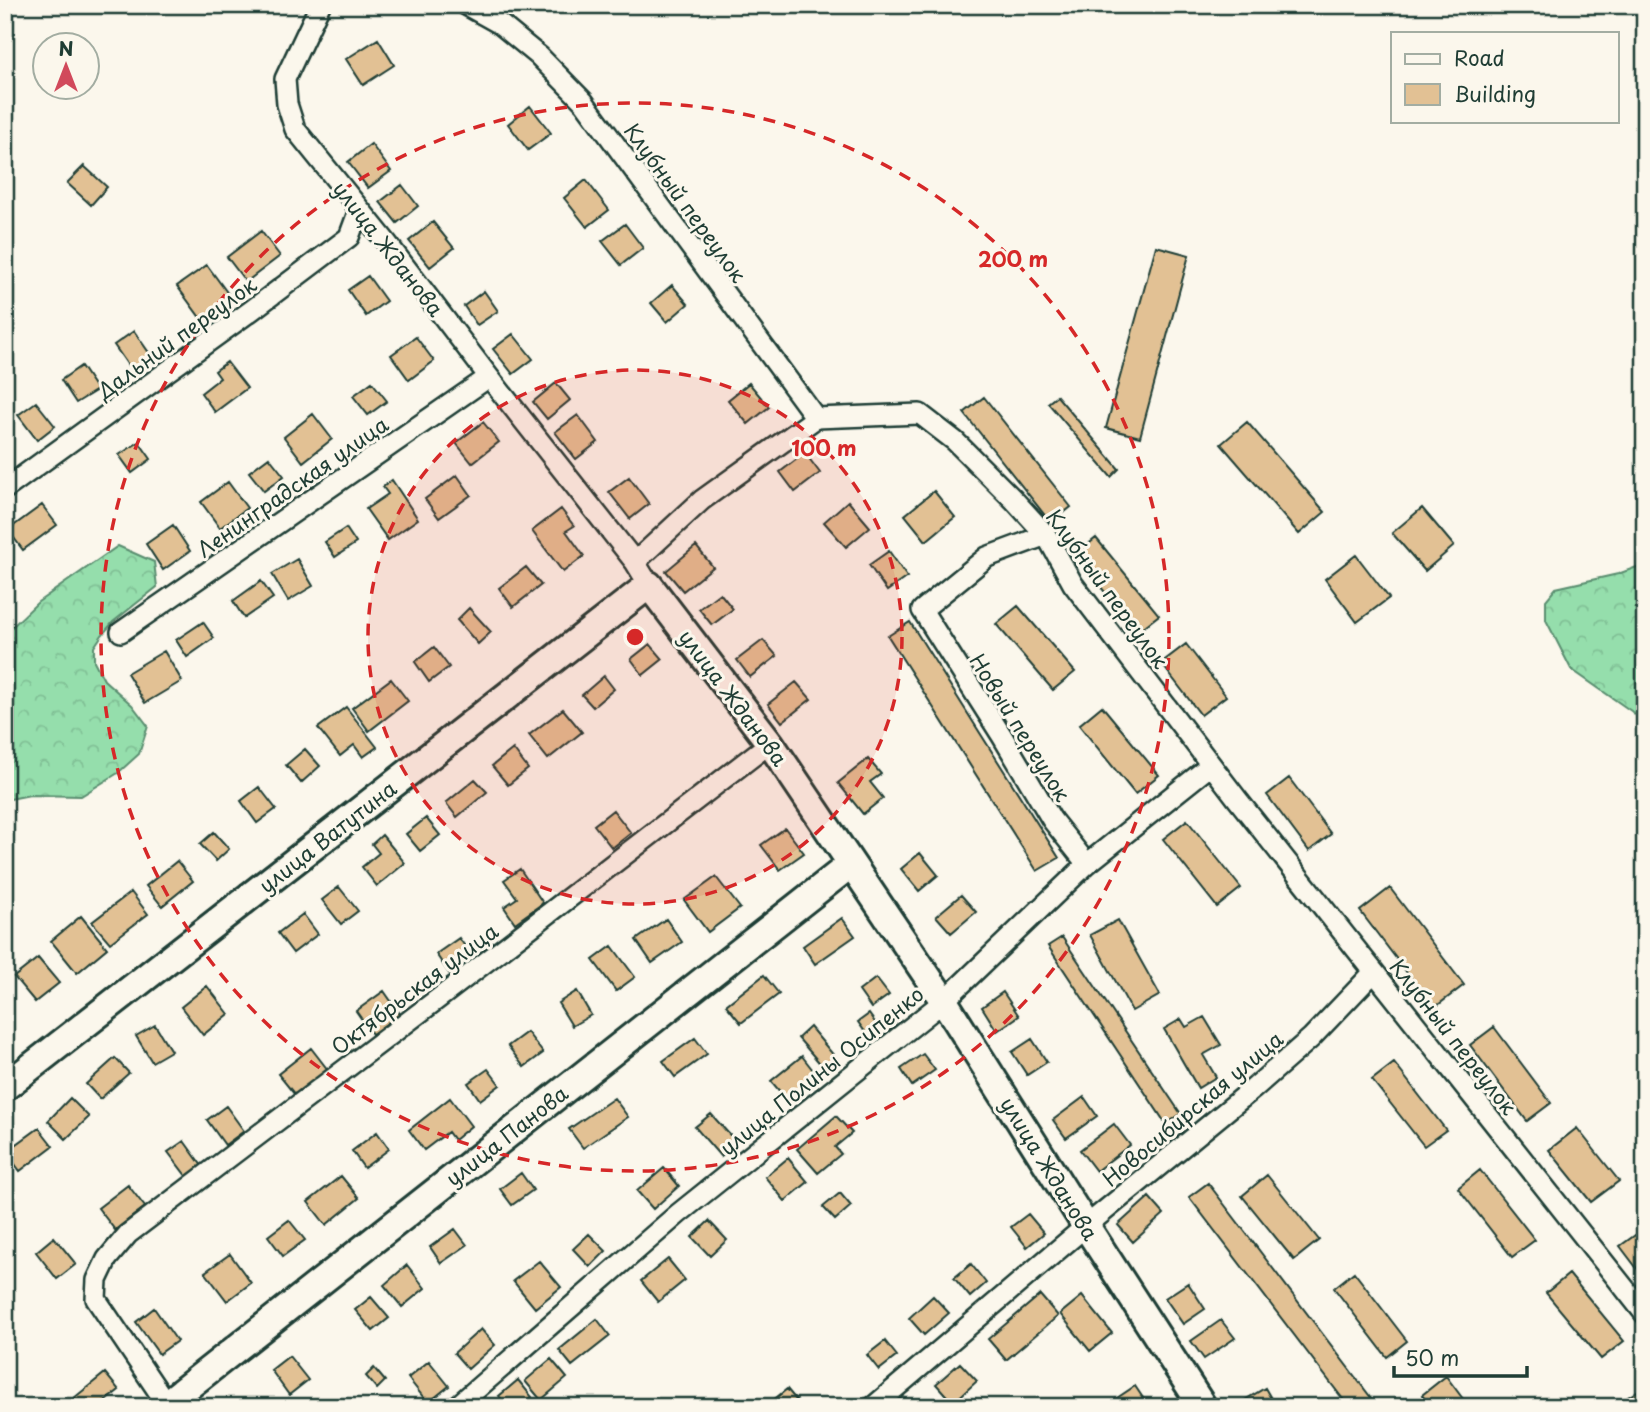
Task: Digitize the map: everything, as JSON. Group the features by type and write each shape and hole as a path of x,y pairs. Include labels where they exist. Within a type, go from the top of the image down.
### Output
{"main road":[{"name":"улица Жданова","path":"649,585 770,743 944,1001 1203,1407"},
{"name":"улица Ватутина","path":"5,1087 649,585"},
{"name":"улица Панова","path":"164,1405 851,864"}],"street":[{"name":"улица Жданова","path":"320,5 285,79 287,104 295,129 635,562 649,585"},
{"name":"Клубный переулок","path":"466,5 500,24 539,56 584,102 816,418 920,414 955,441 1046,535 1073,584 1211,765 1645,1314"},
{"path":"359,210 349,237 367,237 387,243"},
{"name":"Дальний переулок","path":"5,489 349,237"},
{"name":"Ленинградская улица","path":"121,632 489,377"},
{"path":"635,562 702,500 816,418"},
{"name":"Новый переулок","path":"1046,535 987,557 922,610 1052,820 1087,864"},
{"name":"Октябрьская улица","path":"164,1405 96,1299 97,1280 107,1259 128,1234 770,743"},
{"name":"улица Полины Осипенко","path":"456,1407 678,1214 944,1001 1087,864 1211,765"},
{"name":"Новосибирская улица","path":"873,1407 1086,1226 1253,1089 1311,1038 1374,972"}],"green space":[{"path":"118,546 154,562 157,587 113,622 94,647 94,661 104,680 132,705 148,726 139,754 118,773 81,796 30,795 5,800 5,631 38,602"},
{"path":"1645,564 1645,723 1571,669 1546,620 1546,600 1556,588 1618,574"}],"building":[{"path":"378,39 394,65 363,85 346,59"},
{"path":"530,106 551,133 528,150 508,124"},
{"path":"371,144 391,171 368,188 348,162"},
{"path":"84,166 107,187 91,205 67,183"},
{"path":"586,180 609,210 587,227 564,198"},
{"path":"402,185 418,206 397,223 380,202"},
{"path":"433,222 454,248 430,267 409,241"},
{"path":"625,224 643,248 621,265 602,241"},
{"path":"261,231 280,256 246,282 227,257"},
{"path":"1156,246 1189,255 1140,437 1106,428"},
{"path":"207,265 234,302 204,323 177,286"},
{"path":"368,276 386,301 366,316 348,290"},
{"path":"672,285 688,304 667,322 651,303"},
{"path":"484,291 498,311 477,325 464,306"},
{"path":"134,331 152,357 132,371 114,345"},
{"path":"513,334 533,359 513,374 493,349"},
{"path":"416,337 434,361 409,380 391,355"},
{"path":"227,362 247,388 215,412 201,393 220,378 215,371"},
{"path":"81,366 97,390 76,403 61,380"},
{"path":"372,382 387,401 368,415 353,396"},
{"path":"556,383 570,400 547,419 533,402"},
{"path":"749,383 769,407 748,424 728,400"},
{"path":"1057,396 1119,469 1111,477 1048,403"},
{"path":"984,397 1071,507 1051,523 964,413"},
{"path":"36,402 55,426 37,440 18,415"},
{"path":"313,414 332,439 303,462 284,437"},
{"path":"578,415 598,442 576,459 555,432"},
{"path":"483,422 499,442 472,463 456,443"},
{"path":"1247,422 1325,512 1299,534 1221,444"},
{"path":"139,442 151,459 132,473 119,455"},
{"path":"805,453 820,473 795,492 780,472"},
{"path":"269,457 284,476 264,491 249,472"},
{"path":"457,475 471,495 439,518 425,499"},
{"path":"629,477 649,504 630,519 609,492"},
{"path":"392,480 418,519 388,540 366,509 388,494 383,487"},
{"path":"228,482 247,508 220,528 201,502"},
{"path":"934,491 955,517 926,541 905,515"},
{"path":"848,501 870,527 846,547 824,522"},
{"path":"42,505 57,525 23,550 8,530"},
{"path":"1422,508 1454,546 1425,571 1392,533"},
{"path":"561,509 574,526 566,531 584,556 563,572 532,531"},
{"path":"173,525 190,551 163,570 146,544"},
{"path":"346,528 356,543 335,557 325,542"},
{"path":"1096,538 1159,615 1137,632 1075,555"},
{"path":"696,546 713,567 683,591 666,571"},
{"path":"889,551 907,577 887,591 869,565"},
{"path":"1356,555 1389,598 1357,622 1325,579"},
{"path":"297,559 313,586 288,601 272,574"},
{"path":"526,567 541,585 513,607 499,588"},
{"path":"261,581 273,598 244,618 233,601"},
{"path":"720,593 733,609 712,625 699,609"},
{"path":"1018,606 1075,672 1053,690 996,624"},
{"path":"469,608 491,632 478,644 457,620"},
{"path":"203,622 214,638 187,657 176,640"},
{"path":"910,622 1059,858 1037,871 888,636"},
{"path":"763,640 777,656 750,677 737,660"},
{"path":"650,644 663,659 643,675 631,659"},
{"path":"1186,644 1226,696 1201,715 1161,663"},
{"path":"434,647 449,667 429,682 415,662"},
{"path":"164,651 182,681 145,703 127,673"},
{"path":"604,676 614,689 593,707 582,695"},
{"path":"391,679 408,701 369,731 352,708"},
{"path":"796,682 811,699 782,722 768,704"},
{"path":"1102,706 1159,775 1135,794 1079,725"},
{"path":"346,707 377,747 363,757 354,745 340,756 318,728"},
{"path":"563,709 582,732 548,759 529,735"},
{"path":"305,749 320,766 301,783 286,765"},
{"path":"513,749 528,769 508,785 492,766"},
{"path":"868,759 881,774 870,782 883,798 863,814 838,783"},
{"path":"1289,778 1331,834 1309,851 1267,795"},
{"path":"475,779 487,792 457,817 446,803"},
{"path":"259,787 276,809 257,823 241,801"},
{"path":"613,810 631,833 612,848 594,825"},
{"path":"426,818 440,835 420,851 406,834"},
{"path":"1187,820 1241,888 1217,907 1163,839"},
{"path":"785,828 804,853 780,870 761,845"},
{"path":"214,832 229,849 216,861 200,844"},
{"path":"382,835 405,863 377,886 362,867 379,853 372,844"},
{"path":"920,853 938,875 919,891 901,869"},
{"path":"177,861 193,881 162,906 146,886"},
{"path":"520,869 543,903 515,923 504,907 517,898 504,880"},
{"path":"716,877 740,908 708,932 684,900"},
{"path":"339,887 358,911 341,924 322,900"},
{"path":"1390,888 1464,985 1434,1008 1360,911"},
{"path":"131,892 148,914 110,943 92,922"},
{"path":"961,895 976,912 951,933 936,916"},
{"path":"303,914 318,934 293,953 278,933"},
{"path":"81,916 107,948 77,973 51,941"},
{"path":"842,918 855,936 815,964 803,946"},
{"path":"666,919 682,942 652,963 636,940"},
{"path":"1118,920 1160,995 1132,1011 1090,935"},
{"path":"1062,937 1181,1114 1166,1124 1048,946"},
{"path":"459,938 472,956 449,973 436,954"},
{"path":"612,946 635,977 616,991 593,960"},
{"path":"38,958 59,983 35,1002 14,977"},
{"path":"764,975 779,994 741,1023 726,1005"},
{"path":"876,978 889,995 871,1008 859,991"},
{"path":"207,986 229,1014 203,1035 181,1007"},
{"path":"384,991 400,1014 372,1034 356,1011"},
{"path":"577,991 591,1015 572,1026 558,1003"},
{"path":"1003,992 1019,1016 997,1031 982,1007"},
{"path":"869,1014 879,1028 868,1036 858,1022"},
{"path":"1204,1017 1221,1045 1203,1055 1216,1077 1198,1088 1164,1029 1181,1019 1186,1027"},
{"path":"155,1025 171,1051 152,1062 136,1036"},
{"path":"810,1027 836,1058 824,1068 798,1038"},
{"path":"1494,1027 1551,1103 1527,1121 1470,1045"},
{"path":"527,1032 543,1053 524,1067 508,1046"},
{"path":"695,1038 707,1054 675,1077 663,1061"},
{"path":"1032,1039 1047,1062 1027,1075 1012,1052"},
{"path":"311,1048 328,1070 295,1095 278,1074"},
{"path":"923,1054 935,1070 912,1086 901,1069"},
{"path":"802,1056 816,1074 786,1099 771,1081"},
{"path":"115,1058 129,1073 100,1099 86,1084"},
{"path":"1394,1063 1446,1130 1424,1146 1372,1080"},
{"path":"488,1069 500,1085 480,1100 468,1083"},
{"path":"1084,1097 1097,1116 1066,1138 1053,1120"},
{"path":"70,1098 89,1117 66,1139 48,1121"},
{"path":"450,1098 471,1126 454,1140 448,1132 424,1150 409,1130"},
{"path":"614,1098 628,1117 583,1148 569,1129"},
{"path":"226,1106 244,1131 225,1145 207,1120"},
{"path":"711,1114 737,1143 721,1157 695,1127"},
{"path":"836,1116 852,1133 835,1147 841,1154 818,1173 797,1149"},
{"path":"1114,1124 1130,1145 1096,1171 1080,1150"},
{"path":"39,1128 53,1146 20,1171 6,1152"},
{"path":"1577,1128 1619,1181 1591,1202 1549,1150"},
{"path":"377,1132 389,1149 364,1168 352,1151"},
{"path":"184,1141 202,1166 187,1177 168,1152"},
{"path":"788,1158 808,1182 785,1201 765,1177"},
{"path":"664,1168 679,1186 653,1209 637,1191"},
{"path":"1480,1170 1535,1240 1512,1257 1458,1188"},
{"path":"521,1173 533,1190 512,1205 500,1189"},
{"path":"1267,1175 1319,1240 1294,1260 1242,1196"},
{"path":"341,1176 359,1198 326,1225 308,1202"},
{"path":"1208,1183 1378,1407 1349,1407 1189,1197"},
{"path":"128,1185 145,1207 115,1230 98,1208"},
{"path":"840,1193 851,1206 835,1220 823,1207"},
{"path":"1149,1197 1164,1214 1133,1242 1118,1225"},
{"path":"1028,1214 1044,1233 1027,1247 1011,1227"},
{"path":"289,1220 305,1240 283,1256 268,1236"},
{"path":"709,1221 727,1240 710,1256 692,1237"},
{"path":"1645,1228 1645,1279 1620,1246"},
{"path":"455,1229 467,1245 441,1263 430,1247"},
{"path":"589,1234 606,1251 590,1267 573,1249"},
{"path":"54,1237 76,1264 57,1279 36,1252"},
{"path":"230,1254 251,1283 227,1301 205,1272"},
{"path":"668,1259 685,1280 658,1302 641,1281"},
{"path":"539,1261 561,1287 535,1308 513,1281"},
{"path":"971,1264 986,1283 970,1297 954,1278"},
{"path":"407,1265 425,1288 402,1307 384,1285"},
{"path":"1354,1272 1407,1341 1387,1357 1334,1288"},
{"path":"1569,1274 1624,1341 1601,1359 1546,1293"},
{"path":"1188,1283 1205,1309 1183,1324 1165,1298"},
{"path":"1040,1295 1058,1316 1006,1360 988,1339"},
{"path":"933,1296 949,1313 924,1335 909,1318"},
{"path":"1082,1296 1112,1333 1090,1351 1060,1314"},
{"path":"371,1297 389,1318 373,1331 355,1310"},
{"path":"154,1308 177,1341 159,1354 136,1322"},
{"path":"597,1319 610,1336 572,1366 559,1350"},
{"path":"1221,1320 1235,1338 1204,1359 1191,1341"},
{"path":"481,1329 495,1345 468,1369 454,1353"},
{"path":"885,1341 897,1356 879,1370 867,1355"},
{"path":"289,1356 308,1380 289,1395 271,1370"},
{"path":"551,1359 567,1378 541,1400 525,1381"},
{"path":"429,1361 449,1386 428,1403 408,1378"},
{"path":"960,1363 977,1381 953,1403 936,1384"},
{"path":"374,1368 385,1381 377,1389 366,1376"},
{"path":"105,1373 119,1390 98,1407 82,1407 74,1398"},
{"path":"1446,1376 1469,1407 1431,1407 1422,1395"},
{"path":"518,1380 532,1397 520,1407 508,1407 499,1396"},
{"path":"1135,1386 1149,1407 1123,1407 1117,1398"},
{"path":"1645,1386 1645,1407 1635,1407 1628,1397"},
{"path":"1265,1388 1276,1407 1235,1406"},
{"path":"787,1389 802,1407 775,1407 771,1402"}]}
